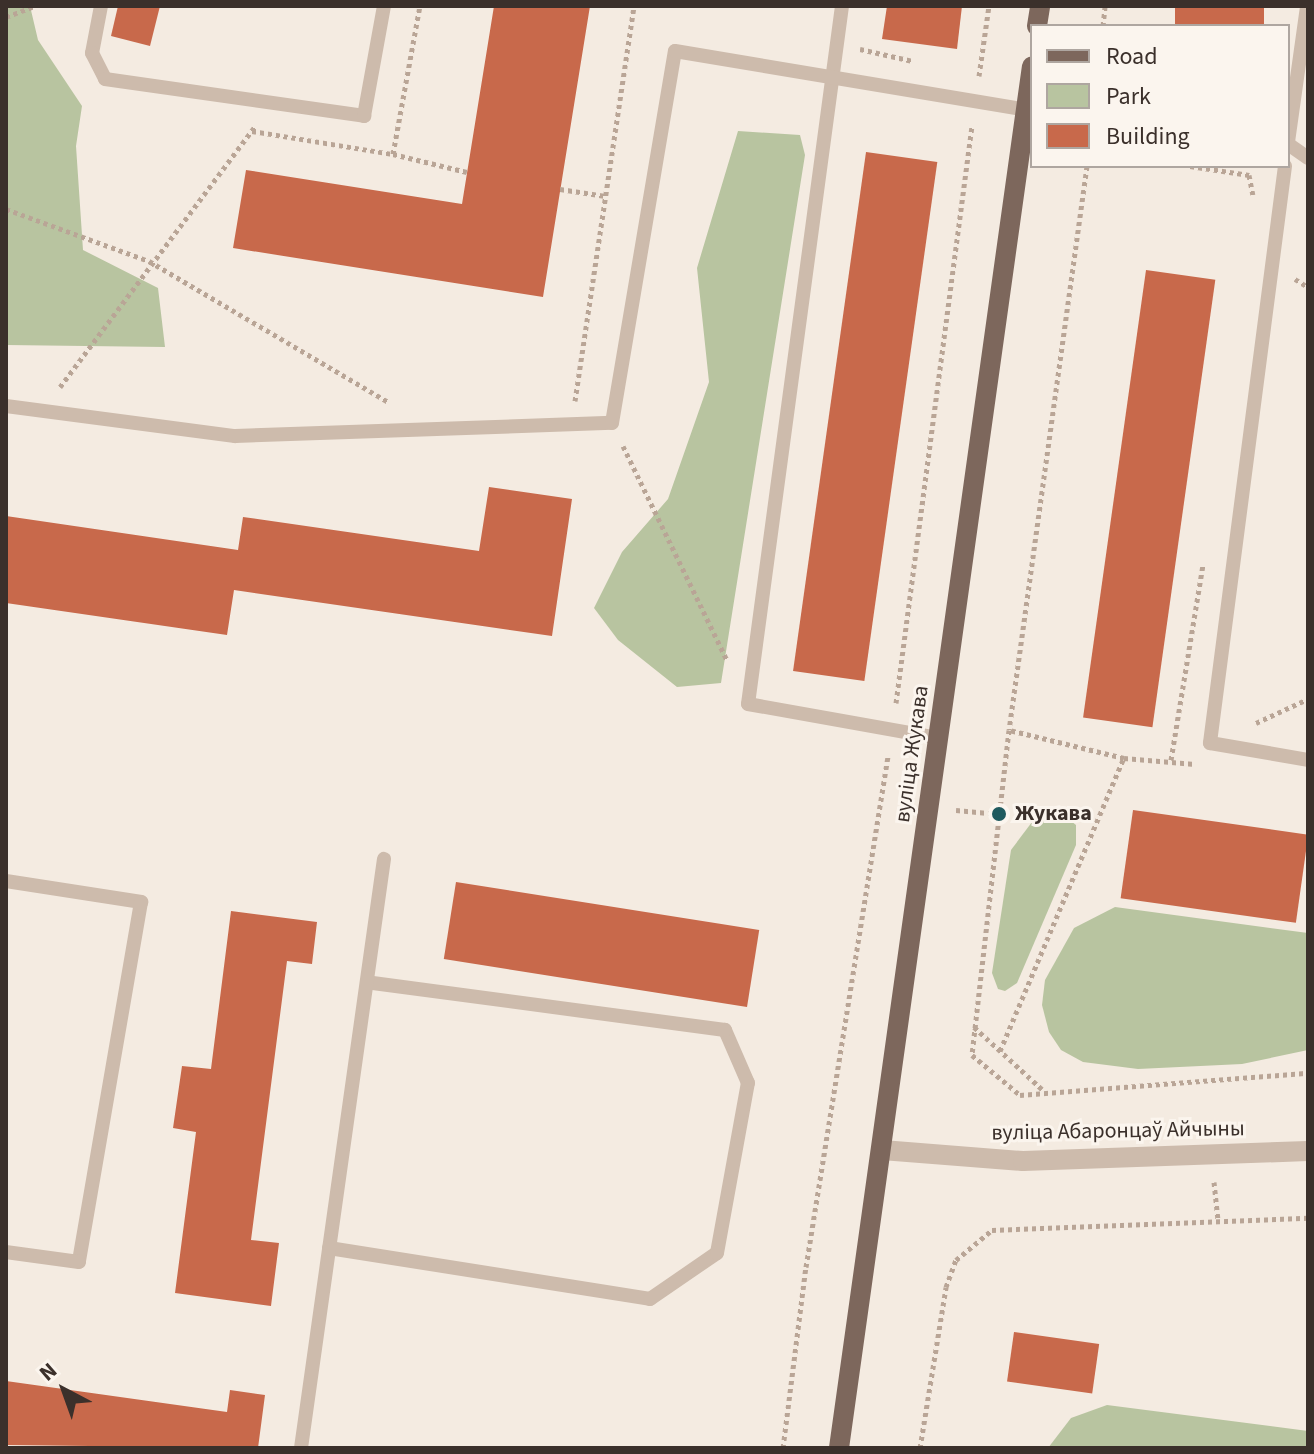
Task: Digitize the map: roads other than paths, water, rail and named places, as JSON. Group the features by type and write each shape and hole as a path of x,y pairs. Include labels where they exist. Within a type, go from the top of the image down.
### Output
{"main road":[{"name":"вуліца Жукава","path":"839,1448 1029,110"}],"street":[{"name":"вуліца Абаронцаў Айчыны","path":"882,1150 1023,1161 1308,1151"}],"lane":[{"path":"101,6 92,53 105,79 364,116 384,6"},
{"path":"842,6 748,704 939,738"},
{"path":"1290,129 1307,6"},
{"path":"6,406 235,436 612,423 675,51 833,73 1029,110"},
{"path":"1290,144 1308,158"},
{"path":"1285,168 1210,743 1308,760"},
{"path":"301,1448 384,859"},
{"path":"6,881 141,902 79,1262 6,1252"},
{"path":"329,1248 650,1299 717,1253 748,1083 725,1030 367,982"}],"place":[{"name":"Жукава","path":"999,814"}]}
